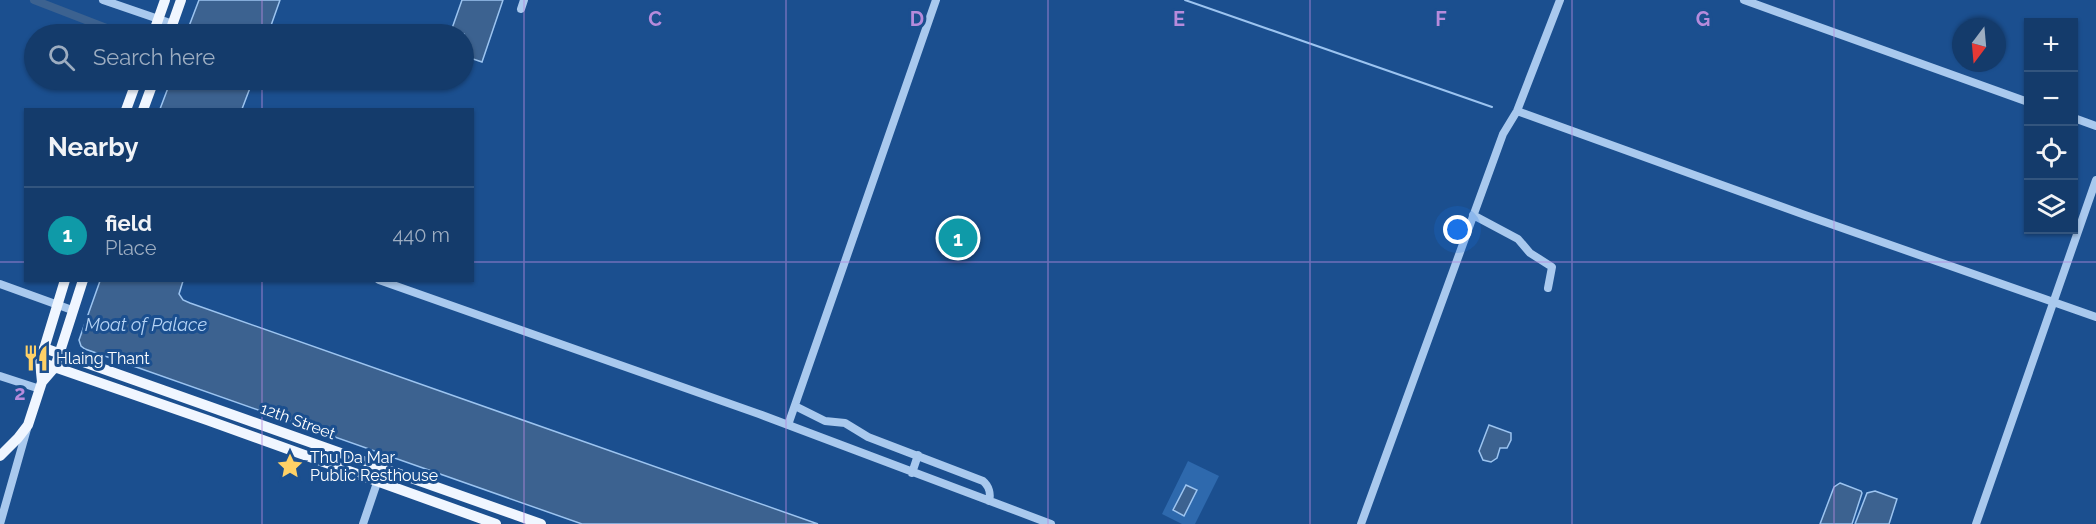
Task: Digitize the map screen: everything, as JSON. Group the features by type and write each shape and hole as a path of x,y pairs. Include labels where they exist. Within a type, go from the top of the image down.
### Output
{"main road":[{"path":"157,24 165,0"},
{"path":"173,24 181,0"},
{"path":"127,108 133,90"},
{"path":"144,108 150,90"},
{"path":"41,386 40,362 64,282"},
{"path":"0,456 28,425 41,386 55,367 82,282"},
{"name":"12th Street","path":"44,348 541,524"},
{"name":"12th Street","path":"40,362 496,524"}],"street":[{"path":"103,0 159,19 165,24"},
{"path":"788,425 936,0"},
{"path":"1361,524 1503,134 1517,111 1560,0"},
{"path":"1744,0 2024,101"},
{"path":"1517,111 2096,317"},
{"path":"2078,120 2096,126"},
{"path":"1976,524 2096,180"},
{"path":"1473,215 1518,239 1530,253 1552,267 1548,288"},
{"path":"385,282 788,425 1051,524"},
{"path":"0,284 72,310"},
{"path":"0,376 41,386"},
{"path":"795,406 825,421 845,423 868,437 984,482 988,487 989,501"},
{"path":"0,524 28,425"},
{"path":"912,472 918,455"},
{"path":"363,524 382,468"}],"shaded area":[{"path":"1188,461 1219,476 1195,524 1182,524 1162,514"}],"water":[{"path":"199,0 280,0 272,24 190,24"},
{"path":"462,0 503,0 482,62 474,59 474,24 454,24"},
{"path":"167,90 249,90 242,108 160,108"},
{"name":"Moat of Palace","path":"100,282 183,282 179,294 183,300 190,303 818,524 582,524 85,349 79,340"},
{"path":"1489,425 1511,433 1511,440 1507,448 1500,448 1497,458 1491,462 1483,460 1479,451"},
{"path":"1840,483 1862,493 1852,524 1820,524 1834,487"},
{"path":"1186,485 1197,490 1184,516 1173,510"},
{"path":"1875,491 1897,499 1889,524 1855,524 1867,493"}],"waterway":[{"path":"34,0 96,24"},
{"path":"1185,0 1492,107"}],"place":[{"name":"field","path":"958,238"},
{"name":"Hlaing Thant","path":"36,358"},
{"name":"Thu Da Mar Public Resthouse","path":"290,466"}]}
